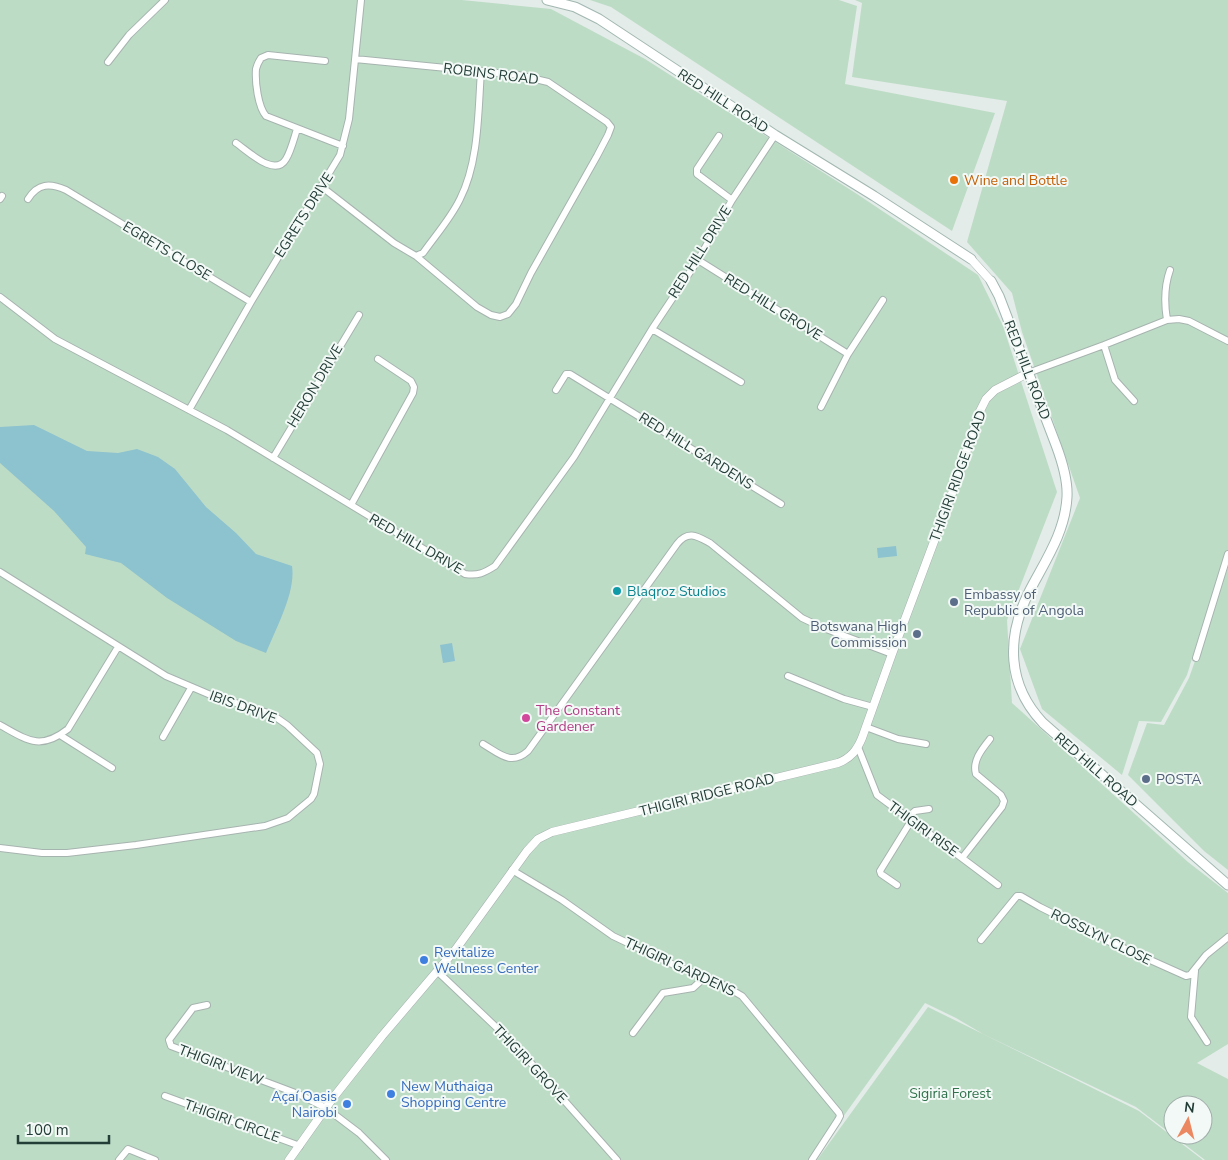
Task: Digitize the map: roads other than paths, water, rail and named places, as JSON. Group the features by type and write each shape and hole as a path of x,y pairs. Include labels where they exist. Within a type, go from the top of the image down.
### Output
{"main road":[{"name":"RED HILL ROAD","path":"547,0 575,7 599,20 971,260"},
{"name":"RED HILL ROAD","path":"991,281 999,296 1063,465 1067,496 1063,522 1056,542 1026,600 1015,631 1013,649 1015,670 1022,697 1043,723 1228,885"}],"street":[{"path":"108,62 129,35 165,0"},
{"name":"EGRETS DRIVE","path":"189,410 251,302 340,155 349,119 361,0"},
{"path":"325,61 268,55 261,58 256,69 259,102 266,116 343,146"},
{"name":"ROBINS ROAD","path":"355,59 526,76 548,82 607,122 610,127 598,156 531,273 516,304 508,314 500,317 491,315 477,306 416,256"},
{"path":"322,187 394,243 416,256 423,253 460,200 469,178 475,144 481,71"},
{"path":"236,143 266,164 275,167 280,166 286,160 297,129"},
{"name":"RED HILL DRIVE","path":"0,297 55,340 189,410 273,458 465,574 480,574 494,566 574,457 652,329 698,260 732,200 775,135"},
{"path":"719,136 696,172 732,200"},
{"name":"EGRETS CLOSE","path":"28,199 33,191 40,186 57,186 66,190 251,302"},
{"name":"RED HILL GROVE","path":"698,260 848,354"},
{"name":"RED HILL ROAD","path":"971,260 991,281"},
{"path":"1168,320 1164,304 1164,290 1170,270"},
{"path":"821,407 848,354 883,300"},
{"name":"HERON DRIVE","path":"273,458 359,316"},
{"path":"1028,373 1168,320 1179,319 1189,321 1228,341"},
{"path":"652,329 741,382"},
{"path":"1104,345 1116,380 1134,401"},
{"path":"351,505 414,393 411,381 378,359"},
{"name":"THIGIRI RIDGE ROAD","path":"289,1160 326,1108 396,1018 456,950 512,870 538,839 552,832 838,763 847,759 858,747 866,727 957,480 980,411 986,399 995,390 1028,373"},
{"name":"RED HILL GARDENS","path":"556,390 566,374 570,374 782,504"},
{"path":"483,744 509,758 516,759 528,751 677,544 686,536 698,537 710,543 802,618 821,628 892,654"},
{"path":"1196,658 1228,554"},
{"name":"IBIS DRIVE","path":"0,572 166,676 191,688 265,712 277,718 311,746 317,753 320,764 311,800 288,818 265,826 241,831 66,853 42,853 0,848"},
{"path":"0,724 28,740 50,740 60,735 68,728 118,647"},
{"path":"788,676 844,699 872,708"},
{"path":"163,737 191,688"},
{"path":"866,727 898,739 926,744"},
{"path":"60,735 112,768"},
{"name":"THIGIRI RISE","path":"858,747 877,795 962,858 1003,804 1004,798 976,774 975,770 979,754 990,739"},
{"path":"897,885 882,874 880,870 915,812 928,809"},
{"path":"962,858 998,885"},
{"name":"THIGIRI GARDENS","path":"512,870 562,900 613,936 736,992 747,1001 837,1109 840,1116 812,1160"},
{"name":"ROSSLYN CLOSE","path":"981,940 1013,899 1021,896 1040,908 1181,975 1190,976 1195,970"},
{"path":"1207,1042 1191,1017 1195,970 1206,955 1228,937"},
{"name":"THIGIRI GROVE","path":"438,972 515,1045 617,1160"},
{"path":"633,1033 663,993 693,988 705,977"},
{"name":"THIGIRI VIEW","path":"207,1005 193,1008 169,1040 170,1046 298,1094 326,1108"},
{"name":"THIGIRI CIRCLE","path":"165,1096 300,1146"},
{"path":"326,1108 359,1133 386,1160"},
{"path":"120,1160 128,1149 155,1160"}],"water":[{"path":"34,425 87,451 118,453 137,449 158,457 175,469 206,507 236,533 256,554 292,566 291,587 288,598 266,653 236,641 167,598 121,563 85,554 86,547 54,511 0,463 0,427"},
{"path":"896,546 897,556 878,558 877,548"},
{"path":"452,643 455,661 443,663 440,645"}],"place":[{"name":"Wine and Bottle","path":"954,180"},
{"name":"Blaqroz Studios","path":"617,591"},
{"name":"Embassy of Republic of Angola","path":"954,602"},
{"name":"Botswana High Commission","path":"917,634"},
{"name":"The Constant Gardener","path":"526,718"},
{"name":"POSTA","path":"1146,779"},
{"name":"Revitalize Wellness Center","path":"424,960"},
{"name":"New Muthaiga Shopping Centre","path":"391,1094"},
{"name":"Açaí Oasis Nairobi","path":"347,1104"}],"park label":[{"name":"Sigiria Forest","path":"950,1093"}]}
